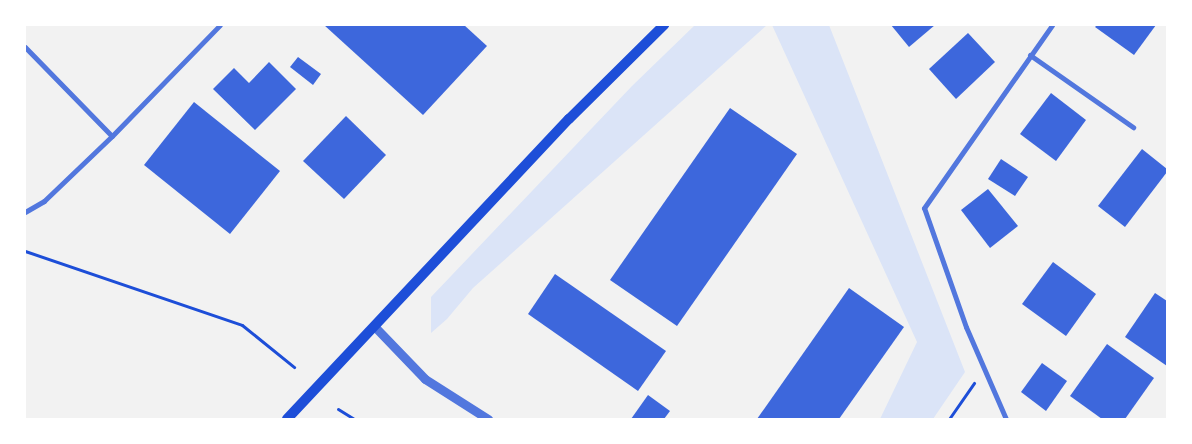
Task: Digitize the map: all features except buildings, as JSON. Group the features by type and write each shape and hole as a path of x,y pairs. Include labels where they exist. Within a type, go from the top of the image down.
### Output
{"main road":[{"path":"287,419 569,119 664,25"}],"street":[{"path":"25,212 44,201 112,136 220,25"},
{"path":"1006,419 966,327 924,208 1052,25"},
{"path":"25,47 112,136"},
{"path":"1030,55 1133,127"},
{"path":"375,327 425,379 488,419"}],"path":[{"path":"25,251 242,325 294,367"},
{"path":"949,419 984,368"},
{"path":"338,409 354,419"}],"shaded area":[{"path":"695,25 767,25 473,288 447,319 431,333 431,297 632,86"},
{"path":"772,25 829,25 965,372 933,419 880,419 917,342"}]}
